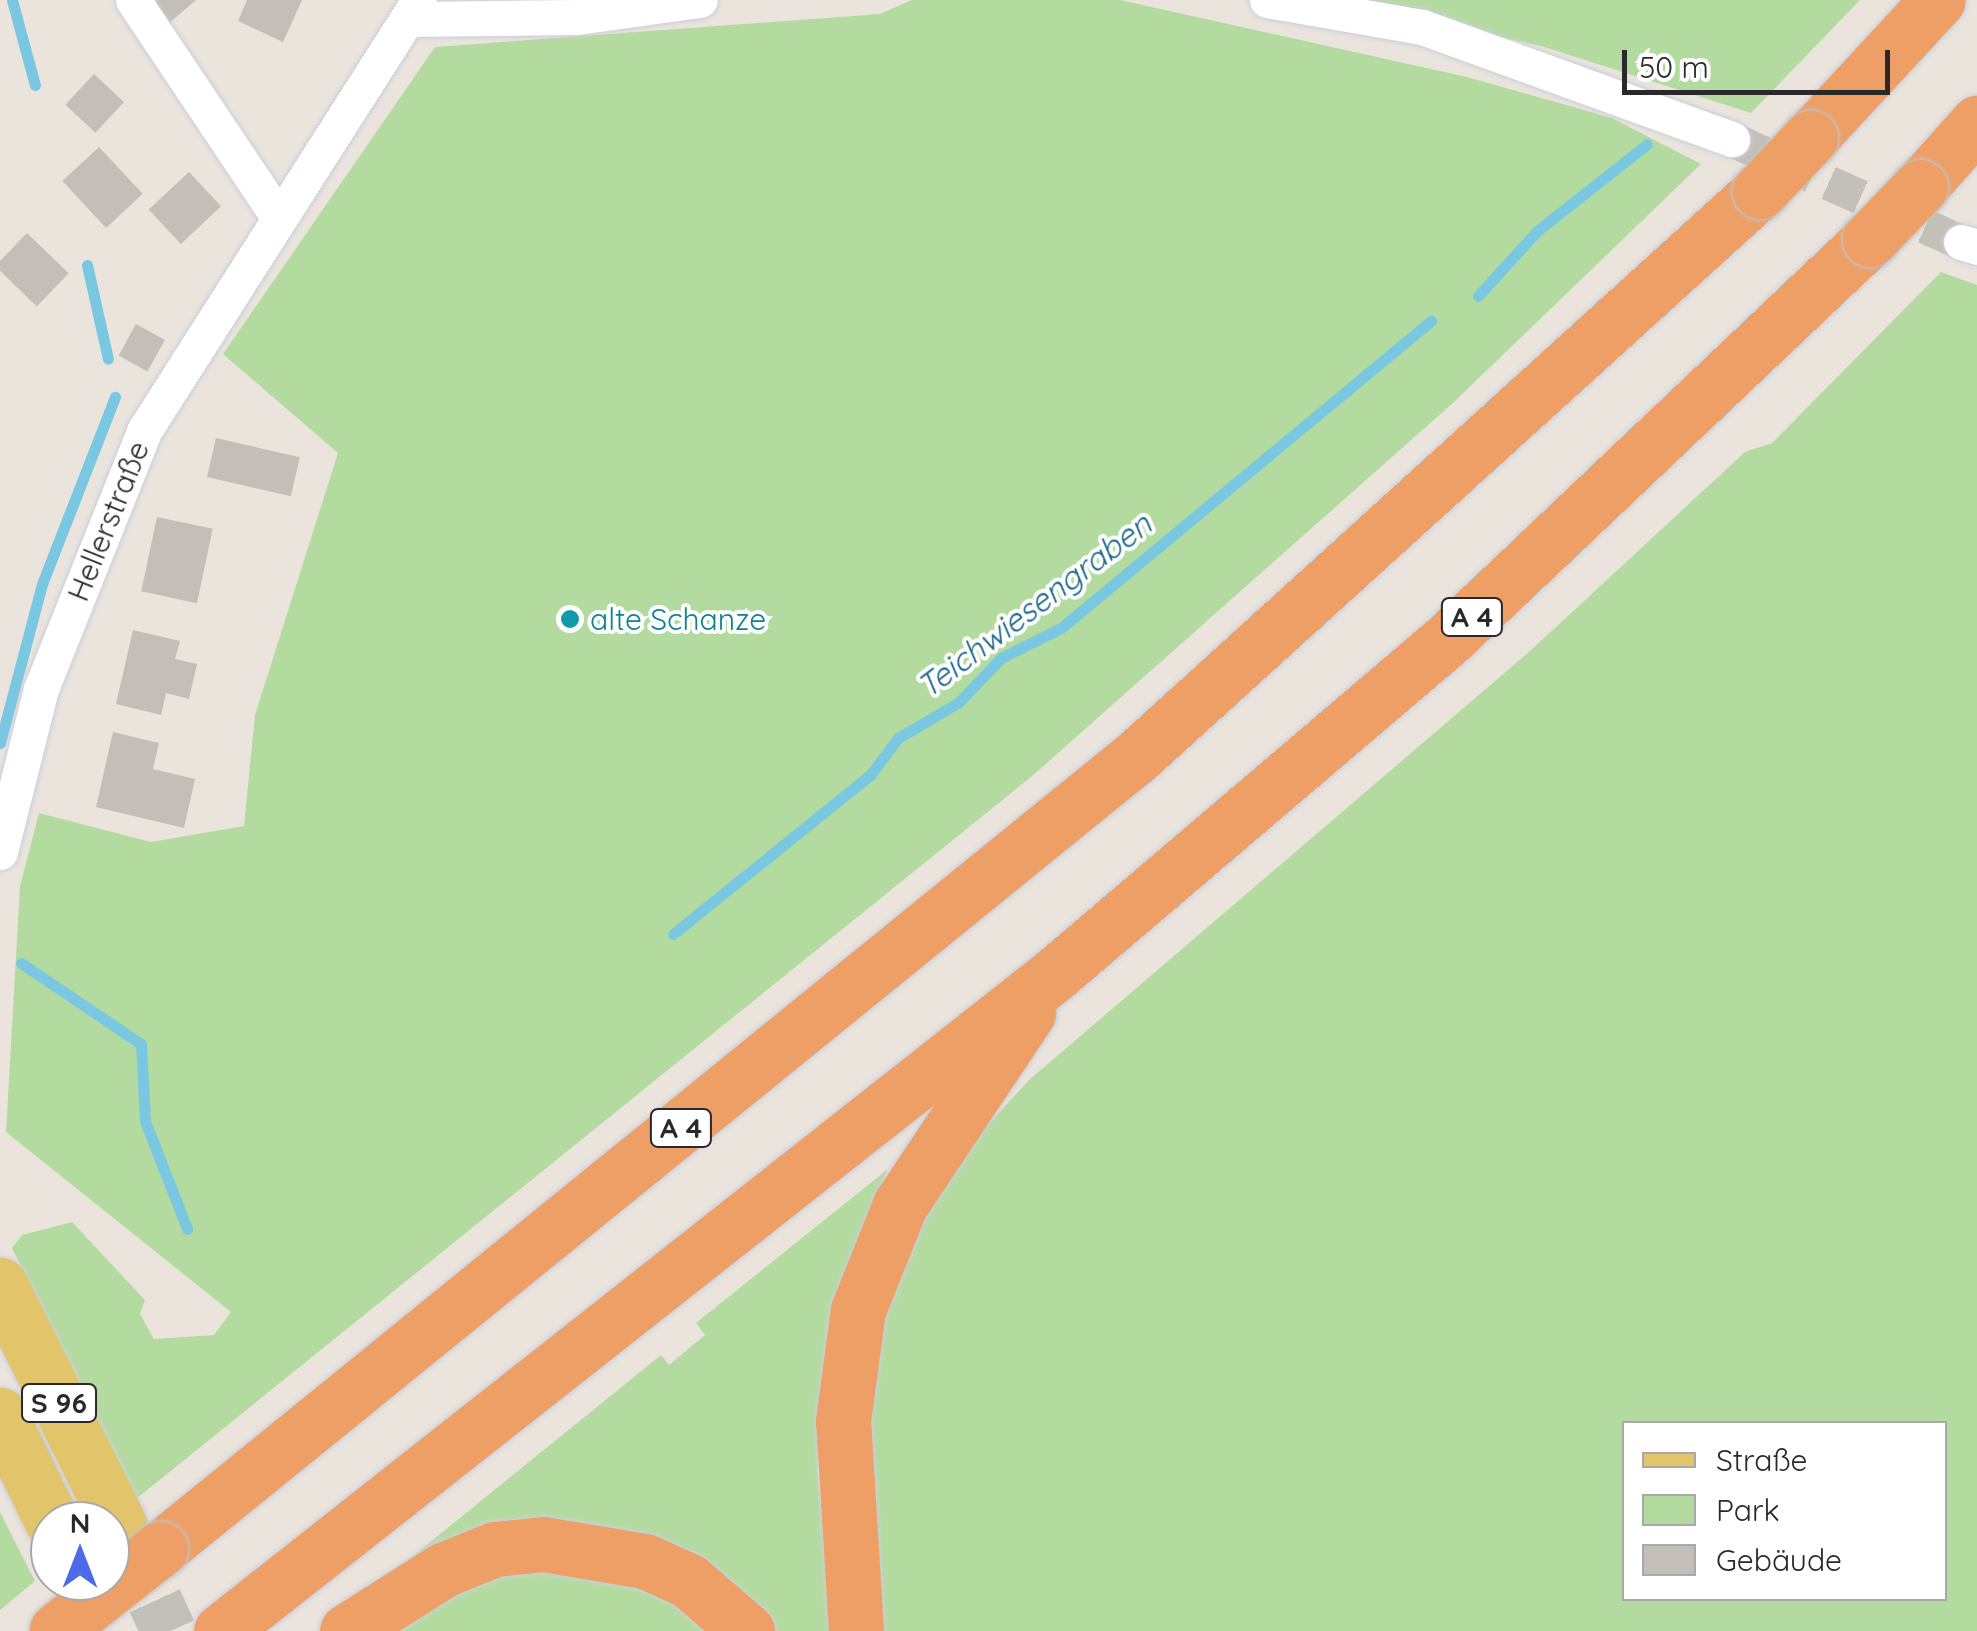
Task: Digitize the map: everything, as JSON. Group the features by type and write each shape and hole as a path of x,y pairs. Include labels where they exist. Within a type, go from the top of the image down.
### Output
{"highway":[{"name":"A 4","path":"57,1630 139,1535 1136,757 1760,191 1938,0"},
{"name":"A 4","path":"221,1631 1055,974 1448,640 1870,239 1977,123"},
{"path":"856,1631 843,1422 858,1310 900,1205 1055,974"},
{"path":"347,1631 443,1570 494,1549 543,1544 644,1561 690,1581 747,1631"}],"main road":[{"name":"S 96","path":"0,1284 139,1535"},
{"name":"S 96","path":"0,1416 42,1501"}],"street":[{"path":"134,0 279,218"},
{"path":"415,10 577,16 700,0"},
{"path":"1267,0 1422,27 1732,139"},
{"name":"Hellerstraße","path":"0,852 41,689 144,431 415,10"}],"green space":[{"path":"912,0 1120,0 1467,77 1612,118 1701,164 1454,402 1031,777 136,1499 12,1248 22,1235 72,1222 145,1300 140,1314 154,1339 214,1335 231,1312 6,1132 20,886 39,813 151,842 244,826 255,715 338,453 223,354 435,47 880,14"},
{"path":"1330,0 1860,0 1751,113 1541,46"},
{"path":"1941,272 1977,285 1977,1631 878,1631 864,1461 886,1293 923,1208 960,1155 1029,1080 1529,652 1745,452 1772,443"},
{"path":"888,1169 842,1281 820,1396 817,1468 831,1631 770,1631 633,1539 371,1590 661,1355 669,1365 705,1335 696,1323"},
{"path":"0,1512 30,1571 30,1585 0,1610"},
{"path":"542,1565 651,1588 717,1631 373,1631 446,1587"}],"building":[{"path":"157,0 196,0 168,24 154,2"},
{"path":"247,0 302,0 283,42 238,21"},
{"path":"94,74 124,102 95,133 65,105"},
{"path":"99,147 143,194 106,228 62,181"},
{"path":"189,172 221,206 181,244 149,210"},
{"path":"27,233 69,273 37,306 0,271 0,261"},
{"path":"136,324 165,340 147,371 119,355"},
{"path":"216,438 300,457 291,496 207,477"},
{"path":"157,517 213,529 197,603 141,591"},
{"path":"133,630 180,641 175,659 197,664 189,699 166,693 161,715 116,704"},
{"path":"113,732 159,743 153,769 195,779 184,828 96,807"}],"waterway":[{"path":"12,0 35,85"},
{"name":"Teichwiesengraben","path":"1478,296 1537,231 1647,144"},
{"path":"87,265 108,359"},
{"name":"Teichwiesengraben","path":"673,934 871,774 898,738 959,702 1001,658 1061,628 1431,321"},
{"path":"0,743 42,584 115,397"},
{"path":"21,963 141,1044 145,1121 187,1229"}],"tunnel":[{"path":"1732,139 1961,242"},
{"path":"130,1547 169,1631"}],"place":[{"name":"alte Schanze","path":"570,619"}]}
